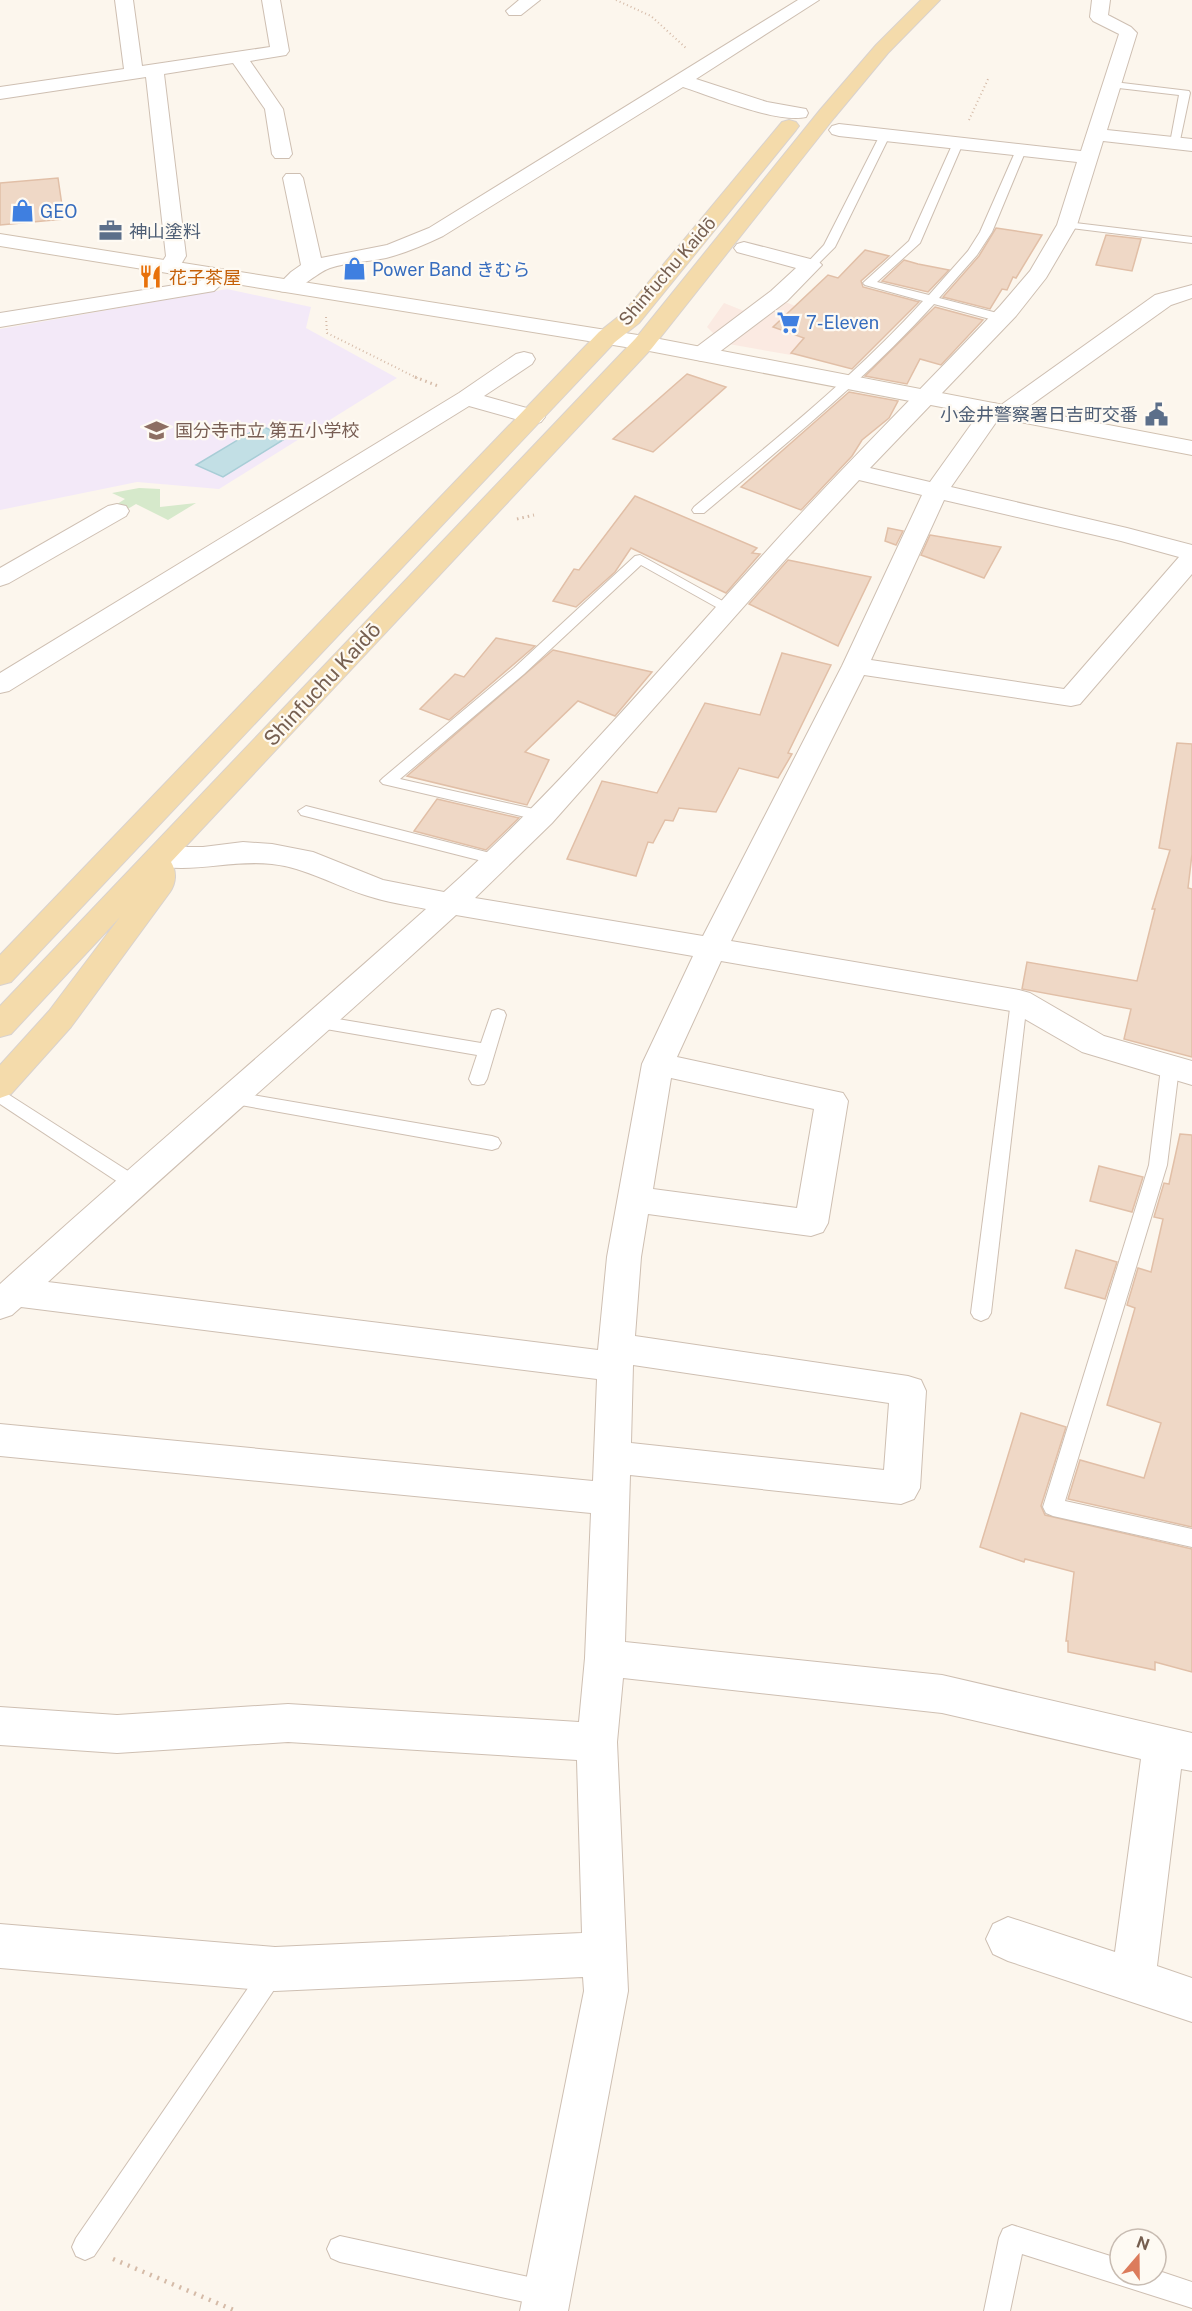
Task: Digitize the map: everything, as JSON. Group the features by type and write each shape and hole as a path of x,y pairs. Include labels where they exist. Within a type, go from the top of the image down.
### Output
{"main road":[{"name":"Shinfuchu Kaidō","path":"0,1026 159,857 498,514 574,418 644,344 684,294 833,122 882,50 931,0"},
{"name":"Shinfuchu Kaidō","path":"0,974 607,337 638,310 812,98"},
{"path":"684,294 711,288 744,248 833,122"},
{"path":"638,310 628,297 628,291 653,259 669,248 690,246"},
{"name":"Shinfuchu Kaidō","path":"347,612 465,514 617,353 644,344"},
{"path":"0,1086 60,1019 160,885 159,857"}],"street":[{"path":"124,0 144,72 176,256 170,267"},
{"path":"0,93 280,51 271,0"},
{"path":"515,11 531,0"},
{"path":"288,286 298,274 312,266 388,251 436,232 810,0"},
{"path":"7,1299 133,1183 320,1023 498,860 542,816 777,554 923,398 938,386 1039,274 1067,225 1114,85 1128,33 1123,28 1105,22 1099,17 1101,0"},
{"path":"238,57 274,109 282,154"},
{"path":"680,80 764,107 799,113"},
{"path":"833,122 885,135 1090,158"},
{"path":"1097,135 1184,144"},
{"path":"293,178 312,266"},
{"path":"0,240 607,337 1192,448"},
{"path":"744,248 811,265"},
{"path":"702,354 779,296 811,265"},
{"path":"0,320 206,286 221,275"},
{"path":"546,2302 606,1991 597,1742 605,1658 609,1499 613,1457 616,1358 624,1257 658,1064 712,948 855,666 937,489 999,412 1163,300 1192,291"},
{"path":"0,685 467,398 524,358"},
{"path":"467,398 533,417"},
{"path":"856,472 1127,534 1192,553"},
{"path":"0,578 117,511"},
{"path":"855,666 1071,698 1192,558"},
{"path":"159,857 203,857 243,852 303,859 377,889 452,904 1019,1001 1093,1044 1181,1070"},
{"path":"633,1200 811,1223 832,1101 658,1064"},
{"path":"7,1299 616,1358 908,1390 901,1488 613,1457"},
{"path":"0,1440 609,1499"},
{"path":"605,1658 942,1694 1178,1748 1133,1982"},
{"path":"0,1726 117,1734 288,1724 597,1742"},
{"path":"1008,1939 1192,2000"},
{"path":"0,1946 275,1969 606,1954"}],"lane":[{"path":"1114,85 1185,93 1184,144"},
{"path":"811,265 829,247 885,135"},
{"path":"958,142 914,243 869,283 1001,318"},
{"path":"699,510 849,383 891,344 932,299 973,253 986,232 1022,150"},
{"path":"1067,225 1192,240"},
{"path":"542,816 388,781 519,671 640,559 730,609"},
{"path":"306,811 498,860"},
{"path":"981,1313 1019,1001"},
{"path":"478,1079 498,1015"},
{"path":"320,1023 487,1050"},
{"path":"1181,1070 1158,1165 1053,1507 1192,1538"},
{"path":"0,1095 133,1183"},
{"path":"235,1098 492,1143"},
{"path":"85,2247 275,1969"},
{"path":"997,2311 1012,2238 1108,2268"},
{"path":"340,2249 546,2302"},
{"path":"1167,2287 1192,2295"}],"path":[{"path":"616,0 651,16 704,65"},
{"path":"958,142 989,77"},
{"path":"327,292 327,333 407,374 467,398"},
{"path":"498,514 534,515"},
{"path":"85,2247 236,2311"}],"shaded area":[{"name":"国分寺市立 第五小学校","path":"227,289 311,307 306,328 397,378 219,489 137,482 0,510 0,329"},
{"path":"783,301 830,320 791,355 723,343 707,327 724,303 759,317"}],"green space":[{"path":"139,488 160,489 160,507 196,503 168,520 136,504 121,513 111,508 125,499 112,493"}],"water":[{"path":"261,426 288,437 223,477 196,465"}],"building":[{"path":"58,178 64,219 0,225 0,183"},
{"path":"996,228 1042,235 1016,278 1013,277 1007,290 1002,289 990,309 943,297 979,256"},
{"path":"1106,235 1141,239 1132,271 1096,265"},
{"path":"865,250 889,256 861,281 863,287 919,302 852,369 791,353 804,338 773,327 828,275 838,278"},
{"path":"904,260 949,270 928,292 882,281"},
{"path":"935,307 983,320 941,365 920,359 907,384 865,376"},
{"path":"687,374 726,387 653,452 613,439"},
{"path":"849,392 898,401 889,418 862,440 852,456 801,510 741,487"},
{"path":"635,496 757,548 752,553 760,554 726,593 631,548 615,572 576,607 553,601 574,569 579,570"},
{"path":"888,528 903,531 896,545 885,541"},
{"path":"930,535 1001,547 984,578 921,555"},
{"path":"788,560 871,577 838,646 749,604"},
{"path":"496,638 535,646 449,720 420,709 455,674 464,677"},
{"path":"553,650 652,672 615,716 578,701 525,752 549,760 527,805 407,776"},
{"path":"782,653 831,665 788,753 792,754 778,778 739,768 716,812 679,808 673,821 665,820 653,843 648,842 636,876 567,859 602,781 657,793 705,703 760,715"},
{"path":"1177,743 1192,744 1192,854 1188,888 1192,889 1192,1057 1124,1039 1131,1009 1022,989 1027,962 1137,981 1155,909 1152,909 1170,850 1159,848"},
{"path":"437,799 519,818 486,850 414,831"},
{"path":"1180,1134 1192,1135 1192,1527 1068,1499 1080,1460 1144,1478 1161,1423 1107,1405 1135,1308 1127,1305 1138,1268 1151,1272 1163,1219 1154,1217 1164,1183 1169,1184"},
{"path":"1099,1166 1143,1177 1132,1212 1090,1201"},
{"path":"1076,1250 1117,1262 1105,1299 1065,1288"},
{"path":"1021,1413 1066,1427 1041,1506 1045,1515 1192,1549 1192,1672 1155,1662 1155,1670 1068,1652 1068,1641 1066,1641 1074,1572 1025,1559 1024,1562 980,1547"}],"place":[{"name":"GEO","path":"22,211"},
{"name":"神山塗料","path":"111,231"},
{"name":"Power Band きむら","path":"354,269"},
{"name":"花子茶屋","path":"151,277"},
{"name":"7-Eleven","path":"788,322"},
{"name":"小金井警察署日吉町交番","path":"1156,414"},
{"name":"国分寺市立 第五小学校","path":"157,430"}]}
